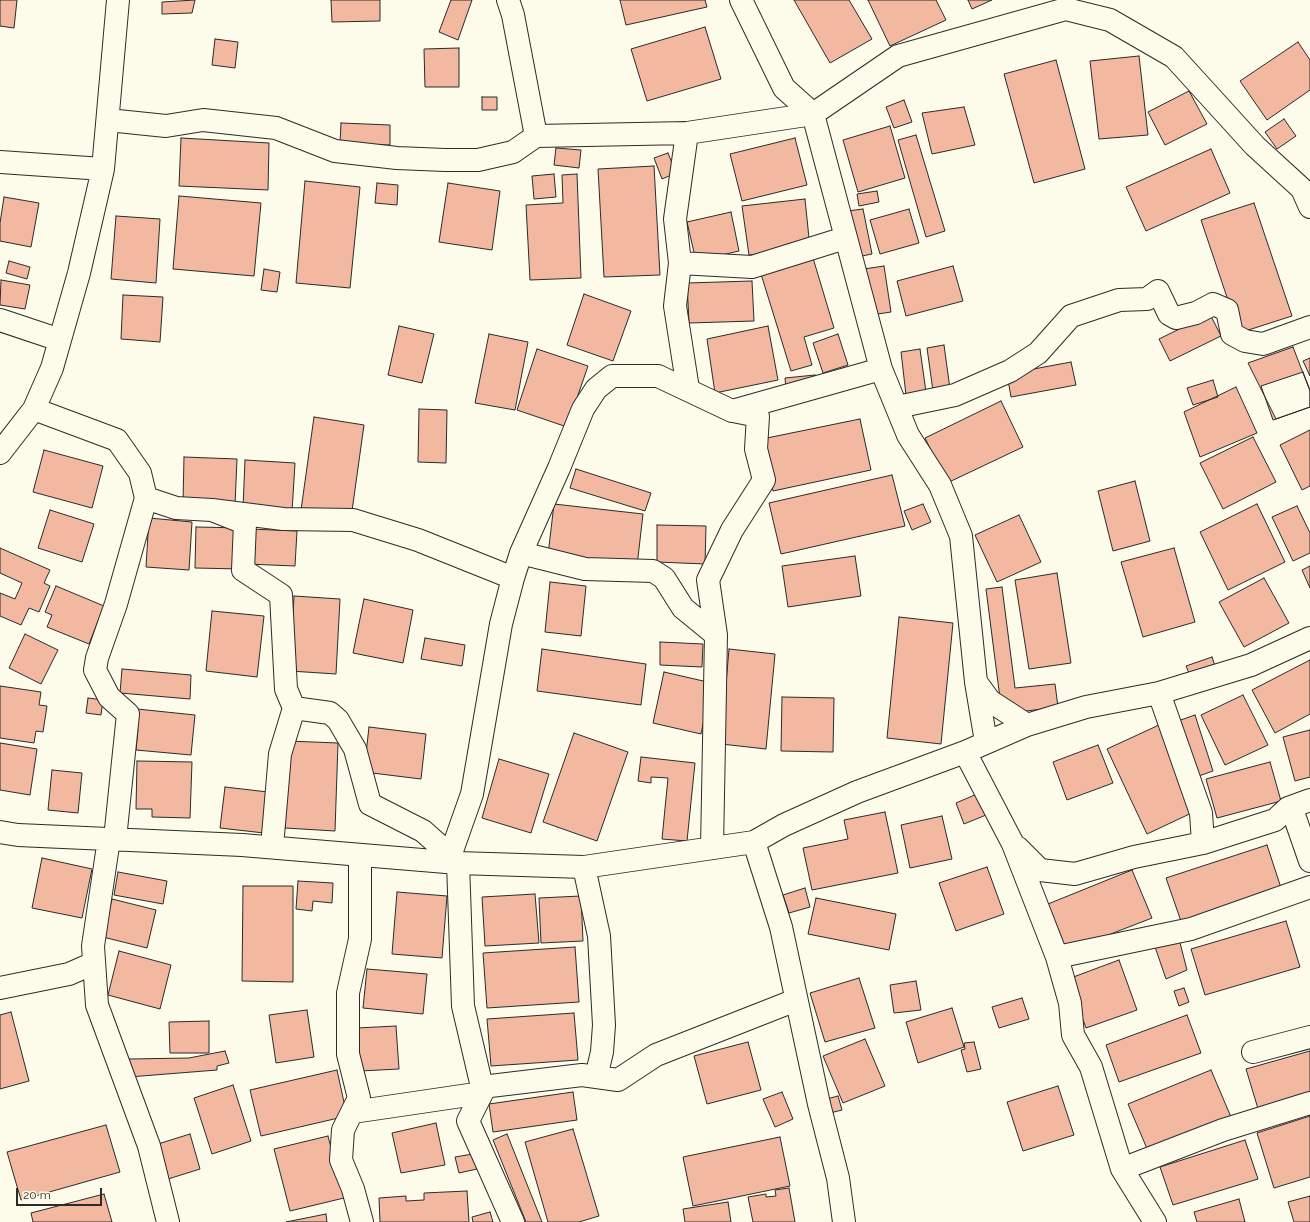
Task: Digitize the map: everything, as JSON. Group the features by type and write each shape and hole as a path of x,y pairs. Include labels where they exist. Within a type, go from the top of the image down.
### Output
{"street":[{"path":"0,453 34,409 52,368 80,273 102,169 108,120 118,0"},
{"path":"508,0 513,15 536,136"},
{"path":"741,0 784,88 813,114 881,370 908,435 940,485 961,536 976,682 986,742"},
{"path":"108,120 166,126 203,120 276,128 335,151 445,160 478,160 513,152 536,136 687,133 813,114 898,56 1066,9 1110,20 1174,57 1255,146 1307,197"},
{"path":"687,133 675,219 680,263 675,306 688,389"},
{"path":"0,162 102,169"},
{"path":"680,263 752,267 845,238"},
{"path":"897,407 955,395 1010,370 1038,353 1072,316 1119,300 1147,299 1158,291 1169,314 1176,318 1196,313 1213,304 1227,310 1232,334 1245,341 1263,344 1310,327"},
{"path":"0,320 60,340"},
{"path":"732,411 881,370"},
{"path":"513,1222 468,1120 482,1090 463,1006 452,860 472,794 501,624 513,578 522,553 583,409 596,389 612,376 658,376 732,411 758,416 756,449 764,480 732,530 708,580 716,635 712,848"},
{"path":"34,409 117,440 140,473 146,498 116,604 97,658 95,670 109,697 128,714 112,839 93,946 97,1005 149,1146 168,1222"},
{"path":"146,498 176,508 212,510 283,519 353,520 418,540 513,578"},
{"path":"212,510 245,523 243,570 281,595 286,689 294,708 280,754 272,847"},
{"path":"522,553 585,569 652,571 664,578 683,608 716,635"},
{"path":"0,832 18,835 272,847 360,856 584,867 754,842 784,825 857,792 965,752 1027,725 1086,707 1160,693 1251,665 1310,638"},
{"path":"976,682 990,701 1027,725"},
{"path":"1160,693 1201,813 1203,843"},
{"path":"294,708 330,713 338,720 355,749 370,804 423,832 452,860"},
{"path":"965,752 1013,844 1057,957 1070,1003 1073,1035 1091,1067 1122,1169 1155,1222"},
{"path":"1013,844 1040,870 1075,874 1134,857 1203,843 1275,820 1288,808 1310,800"},
{"path":"1288,808 1294,815 1310,861"},
{"path":"754,842 781,927 819,1104 838,1178 844,1222"},
{"path":"360,856 360,939 348,992 348,1054 359,1098 343,1130 341,1160 353,1189 362,1222"},
{"path":"584,867 599,936 604,1025 602,1052 596,1077"},
{"path":"1057,957 1191,929 1310,887"},
{"path":"0,988 69,974 94,963"},
{"path":"353,1112 582,1075 618,1080 656,1055 796,1000"},
{"path":"1253,1052 1310,1038"},
{"path":"1122,1169 1223,1130 1310,1103"}],"building":[{"path":"0,0 17,0 14,28 0,26"},
{"path":"195,0 192,13 162,14 162,2"},
{"path":"331,0 380,0 380,21 332,22"},
{"path":"451,0 472,0 458,40 439,32"},
{"path":"620,0 705,0 707,7 626,25"},
{"path":"794,0 849,0 872,39 830,63"},
{"path":"868,0 936,0 946,20 890,46"},
{"path":"968,0 992,0 972,9"},
{"path":"705,27 721,79 647,101 631,49"},
{"path":"215,39 238,42 235,68 212,65"},
{"path":"1298,42 1310,60 1310,90 1267,120 1240,81"},
{"path":"459,48 459,87 425,87 424,49"},
{"path":"1139,56 1148,135 1099,139 1090,61"},
{"path":"1056,60 1085,169 1034,183 1004,74"},
{"path":"1189,91 1207,124 1165,145 1148,112"},
{"path":"482,97 497,97 497,110 482,110"},
{"path":"904,100 912,122 894,128 886,107"},
{"path":"964,107 975,145 932,154 922,113"},
{"path":"1284,119 1296,136 1277,149 1265,132"},
{"path":"341,123 390,125 390,145 340,144"},
{"path":"890,126 905,178 858,192 843,140"},
{"path":"916,135 945,231 926,237 898,140"},
{"path":"181,138 269,143 268,190 179,186"},
{"path":"795,138 807,185 742,201 730,154"},
{"path":"556,148 581,150 579,168 554,165"},
{"path":"1211,149 1230,193 1146,231 1126,187"},
{"path":"668,153 676,173 662,179 654,158"},
{"path":"654,166 660,275 604,277 598,169"},
{"path":"554,174 556,197 534,199 532,176"},
{"path":"577,174 581,278 530,280 526,205 563,203 562,175"},
{"path":"305,181 360,187 350,288 296,283"},
{"path":"377,183 398,185 397,205 375,203"},
{"path":"448,183 500,191 492,250 439,242"},
{"path":"877,191 879,202 859,206 857,194"},
{"path":"179,196 261,203 254,276 173,269"},
{"path":"4,197 39,203 31,247 0,241 0,223"},
{"path":"805,199 810,248 749,255 742,206"},
{"path":"1254,203 1292,316 1239,333 1201,220"},
{"path":"863,209 872,254 857,257 848,211"},
{"path":"909,209 919,243 880,254 870,220"},
{"path":"731,212 739,251 696,261 687,222"},
{"path":"116,216 160,219 156,283 111,279"},
{"path":"813,258 834,328 804,337 812,365 791,371 761,274"},
{"path":"9,261 30,267 27,279 6,273"},
{"path":"884,266 891,312 871,315 864,269"},
{"path":"953,266 963,301 906,316 897,281"},
{"path":"264,269 280,272 277,292 261,290"},
{"path":"1,280 30,285 25,309 0,305"},
{"path":"752,281 754,321 689,323 687,283"},
{"path":"584,294 631,311 613,361 567,345"},
{"path":"123,295 163,297 160,342 121,339"},
{"path":"1210,314 1221,336 1170,361 1159,339"},
{"path":"399,326 434,334 422,383 388,375"},
{"path":"768,326 778,380 715,393 707,339"},
{"path":"489,334 528,342 515,410 475,403"},
{"path":"838,334 848,365 823,373 813,343"},
{"path":"944,345 950,389 933,391 927,348"},
{"path":"1293,347 1310,391 1310,407 1276,419 1248,363"},
{"path":"537,349 588,366 567,427 517,410"},
{"path":"920,349 926,392 906,395 901,352"},
{"path":"1310,358 1310,376 1303,361"},
{"path":"1071,362 1076,385 1011,397 1007,374"},
{"path":"1303,372 1310,390 1310,407 1273,420 1261,386"},
{"path":"815,375 816,385 786,389 785,378"},
{"path":"1213,380 1218,397 1193,405 1187,388"},
{"path":"1236,387 1257,433 1200,457 1184,412"},
{"path":"1001,401 1023,447 947,483 925,438"},
{"path":"419,409 447,410 446,463 418,462"},
{"path":"314,417 364,425 351,518 301,510"},
{"path":"860,419 871,470 773,491 762,439"},
{"path":"1310,430 1310,486 1302,490 1280,445"},
{"path":"1253,437 1276,482 1223,509 1200,463"},
{"path":"44,450 103,466 92,508 33,492"},
{"path":"184,457 237,459 235,505 183,503"},
{"path":"245,460 295,463 292,512 243,508"},
{"path":"576,469 651,493 645,511 570,488"},
{"path":"892,475 905,526 781,554 769,503"},
{"path":"1135,481 1150,541 1113,551 1098,491"},
{"path":"554,504 643,514 637,566 548,555"},
{"path":"923,504 931,522 912,530 904,511"},
{"path":"1257,504 1285,562 1228,590 1200,532"},
{"path":"1297,506 1310,533 1310,553 1293,561 1272,517"},
{"path":"50,510 94,524 82,562 38,548"},
{"path":"1019,515 1041,562 997,582 975,535"},
{"path":"149,518 192,522 189,570 146,567"},
{"path":"657,525 706,526 705,564 657,562"},
{"path":"196,527 242,528 241,569 195,568"},
{"path":"249,529 297,531 295,566 247,564"},
{"path":"0,548 50,570 44,583 50,586 39,612 29,608 21,625 0,616 0,593 15,599 22,583 0,573"},
{"path":"1174,548 1195,622 1143,637 1121,562"},
{"path":"855,556 861,596 788,607 782,566"},
{"path":"1310,566 1310,588 1302,570"},
{"path":"1057,573 1071,663 1029,669 1015,580"},
{"path":"1264,578 1289,623 1244,647 1219,602"},
{"path":"550,582 586,586 581,636 545,632"},
{"path":"56,586 104,606 89,644 47,627 52,615 45,612"},
{"path":"1002,587 1015,688 1055,684 1058,707 1002,714 986,589"},
{"path":"294,596 340,599 336,674 290,671"},
{"path":"364,599 413,610 403,663 353,653"},
{"path":"212,611 264,616 257,677 206,671"},
{"path":"899,617 953,623 941,744 887,738"},
{"path":"25,634 58,650 41,684 9,668"},
{"path":"425,638 465,645 462,666 421,659"},
{"path":"660,642 703,644 702,667 660,665"},
{"path":"542,649 646,664 641,705 537,691"},
{"path":"729,649 775,654 766,749 721,744"},
{"path":"1212,657 1216,669 1191,678 1186,666"},
{"path":"1310,660 1310,714 1275,733 1252,690"},
{"path":"122,669 191,675 190,699 120,693"},
{"path":"664,672 712,683 701,734 653,723"},
{"path":"0,686 41,692 39,705 47,706 43,732 36,731 34,743 0,738"},
{"path":"1243,695 1268,745 1225,765 1201,715"},
{"path":"782,697 834,698 833,752 781,751"},
{"path":"88,698 103,700 101,715 86,713"},
{"path":"137,709 195,715 191,755 136,750 138,729 135,729"},
{"path":"1195,715 1213,771 1193,778 1175,722"},
{"path":"1159,725 1198,810 1147,834 1107,749"},
{"path":"369,727 426,734 421,779 364,772"},
{"path":"1310,730 1310,777 1295,781 1283,737"},
{"path":"574,733 628,752 597,841 543,822"},
{"path":"288,741 338,743 335,831 285,828"},
{"path":"0,743 37,749 30,795 0,790"},
{"path":"1098,745 1113,783 1067,800 1053,762"},
{"path":"641,757 695,763 687,841 662,839 668,778 651,777 651,783 638,781"},
{"path":"499,759 549,774 531,833 482,818"},
{"path":"137,761 192,762 190,818 152,817 152,809 136,809"},
{"path":"1270,762 1281,801 1217,818 1206,779"},
{"path":"52,770 82,773 78,813 48,810"},
{"path":"225,787 268,792 264,833 220,828"},
{"path":"977,794 986,815 964,824 956,803"},
{"path":"885,812 898,873 812,890 803,848 848,839 844,820"},
{"path":"942,816 952,859 910,868 901,825"},
{"path":"1267,845 1283,894 1183,927 1166,878"},
{"path":"42,858 92,869 82,918 32,908"},
{"path":"987,867 1004,914 956,931 939,883"},
{"path":"1132,870 1152,918 1067,951 1048,904"},
{"path":"118,872 167,881 163,904 114,895"},
{"path":"298,881 333,883 332,903 313,901 312,911 296,909"},
{"path":"243,886 293,886 293,982 242,981"},
{"path":"805,888 810,907 789,913 783,895"},
{"path":"397,892 447,896 442,958 392,954"},
{"path":"535,894 539,943 485,946 482,897"},
{"path":"581,896 583,941 541,943 539,898"},
{"path":"816,898 896,914 889,950 808,934"},
{"path":"112,899 156,910 147,948 103,937"},
{"path":"1286,921 1300,967 1205,995 1191,949"},
{"path":"1178,935 1187,970 1166,979 1152,938"},
{"path":"575,947 579,1002 487,1008 483,953"},
{"path":"119,951 171,965 160,1009 108,995"},
{"path":"1119,960 1137,1010 1086,1028 1068,979"},
{"path":"367,969 427,974 423,1014 363,1008"},
{"path":"859,978 875,1028 825,1042 810,993"},
{"path":"916,981 921,1010 894,1013 890,985"},
{"path":"1184,988 1189,1002 1179,1006 1174,991"},
{"path":"1022,998 1029,1019 999,1028 992,1007"},
{"path":"952,1008 964,1047 918,1063 906,1022"},
{"path":"307,1010 314,1057 276,1063 269,1015"},
{"path":"11,1012 29,1081 0,1089 0,1015"},
{"path":"574,1013 578,1060 491,1066 487,1019"},
{"path":"1187,1015 1201,1053 1119,1082 1106,1045"},
{"path":"209,1021 209,1053 170,1053 169,1022"},
{"path":"396,1026 399,1069 360,1071 357,1028"},
{"path":"865,1039 885,1086 843,1103 823,1056"},
{"path":"748,1042 761,1090 707,1104 694,1056"},
{"path":"974,1042 981,1069 967,1072 961,1050 965,1049 964,1043"},
{"path":"225,1051 229,1063 217,1066 217,1070 129,1077 129,1059 189,1058"},
{"path":"1310,1051 1310,1098 1259,1112 1246,1069"},
{"path":"337,1070 347,1116 261,1136 250,1090"},
{"path":"1211,1070 1231,1117 1148,1151 1128,1104"},
{"path":"233,1085 251,1141 212,1154 194,1098"},
{"path":"1058,1086 1074,1135 1023,1151 1007,1102"},
{"path":"573,1092 577,1120 493,1132 489,1104"},
{"path":"782,1092 793,1119 775,1127 763,1099"},
{"path":"838,1096 842,1110 826,1114 823,1100"},
{"path":"1310,1116 1310,1177 1274,1188 1257,1133"},
{"path":"436,1123 445,1165 401,1173 392,1133"},
{"path":"106,1125 120,1172 21,1200 7,1152"},
{"path":"573,1129 599,1216 579,1222 548,1222 525,1142"},
{"path":"190,1134 200,1169 168,1179 158,1144"},
{"path":"507,1134 542,1222 526,1222 493,1140"},
{"path":"328,1136 344,1198 290,1211 274,1149"},
{"path":"780,1137 790,1186 693,1206 683,1157"},
{"path":"1245,1140 1258,1179 1173,1205 1160,1167"},
{"path":"473,1154 477,1169 459,1173 455,1157"},
{"path":"789,1188 795,1222 753,1222 748,1197 766,1194 766,1197 776,1196 775,1190"},
{"path":"467,1191 469,1222 380,1222 379,1198 406,1196 406,1201 424,1200 424,1193"},
{"path":"104,1194 112,1222 33,1222 31,1213"},
{"path":"1310,1196 1310,1222 1294,1222 1288,1202"},
{"path":"1239,1199 1245,1222 1197,1222 1194,1212"},
{"path":"728,1202 731,1222 685,1222 683,1209"},
{"path":"490,1212 493,1222 473,1222 472,1217"},
{"path":"326,1214 327,1222 286,1222"}]}
